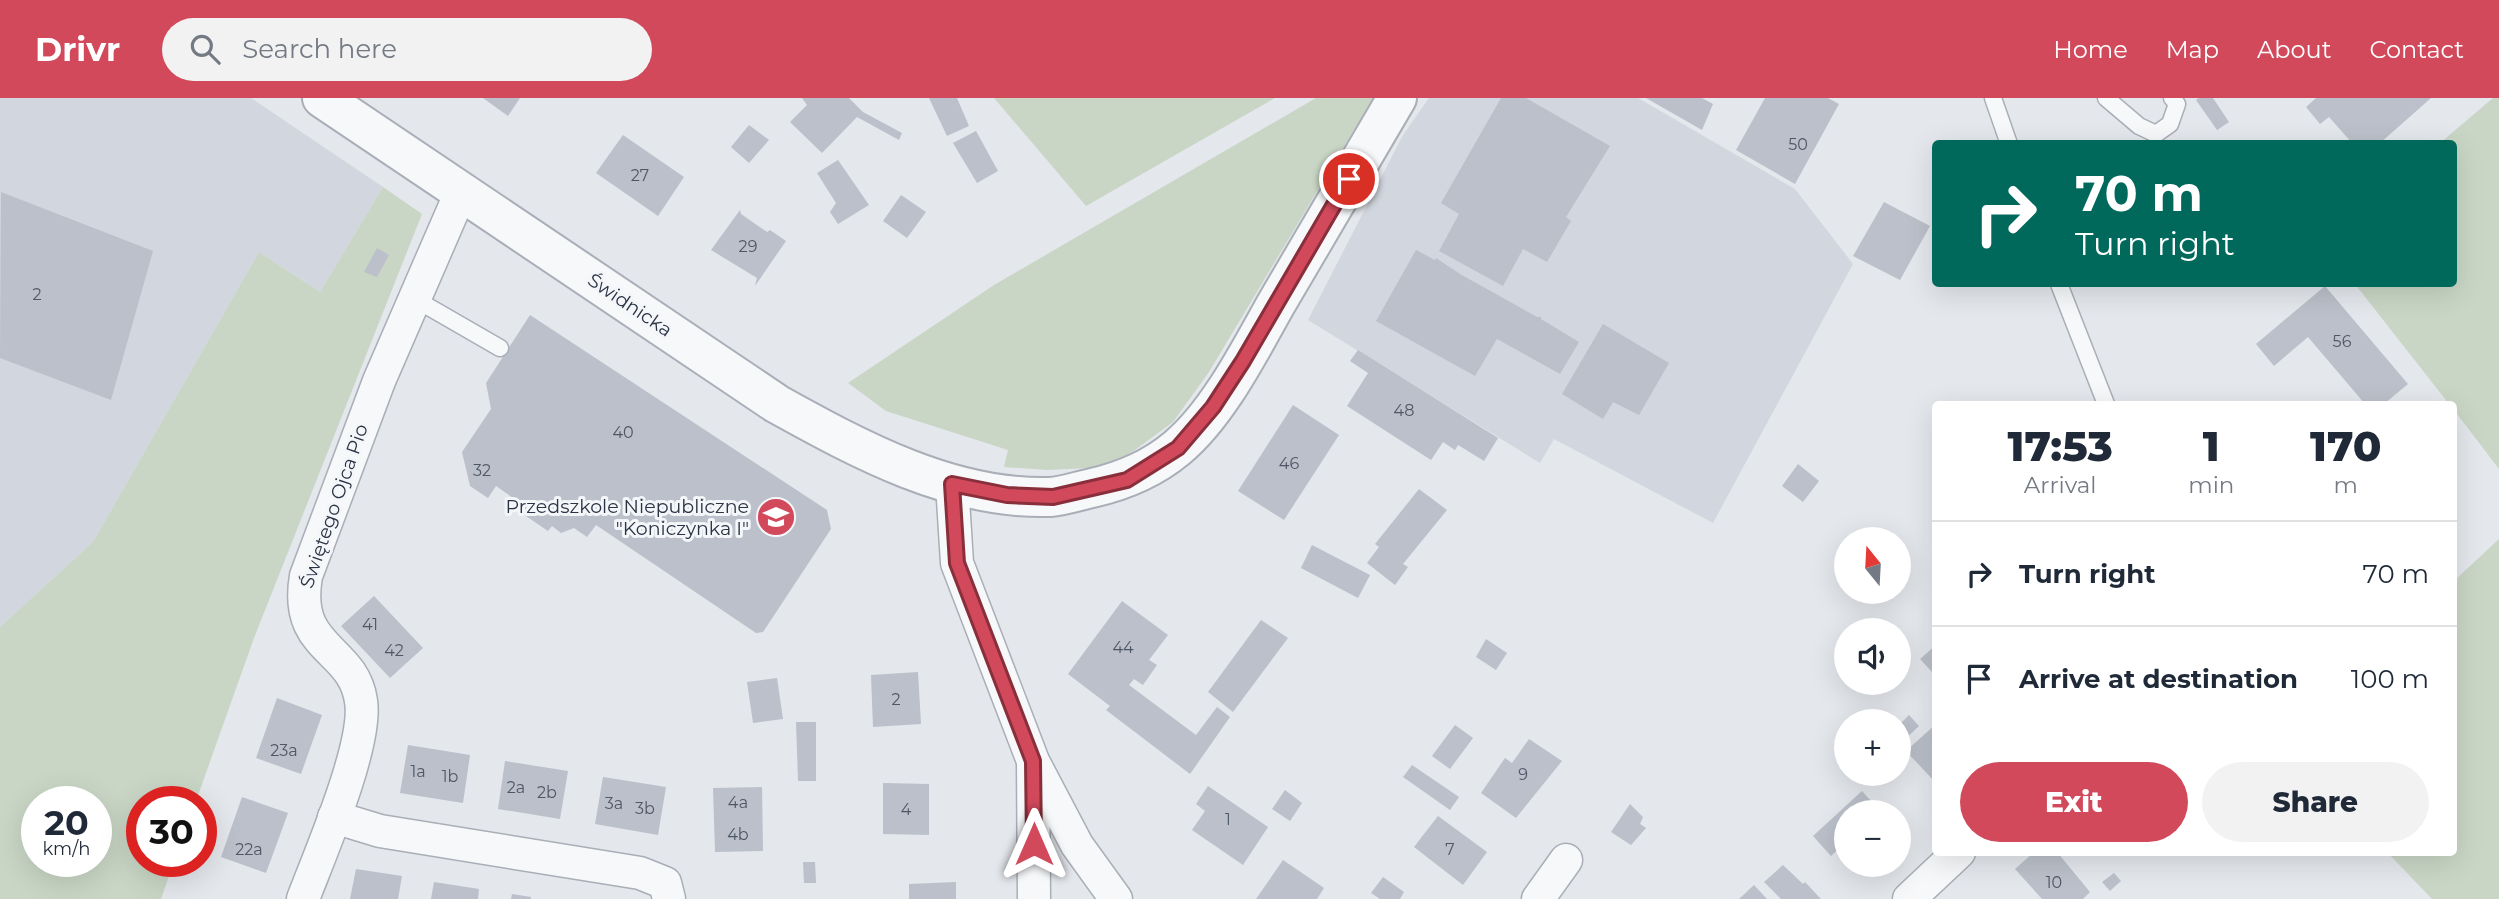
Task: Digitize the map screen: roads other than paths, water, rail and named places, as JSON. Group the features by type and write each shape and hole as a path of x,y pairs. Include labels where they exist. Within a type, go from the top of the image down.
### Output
{"street":[{"name":"Świdnicka","path":"322,98 777,404 888,460 952,484 1007,495 1053,497 1127,480 1178,448 1213,407 1243,361 1397,98"},
{"name":"Świętego Ojca Pio","path":"303,899 334,817 361,723 361,699 350,671 320,644 309,622 302,598 306,576 340,478 461,192"},
{"path":"952,484 957,563 1033,761 1077,845 1116,899"},
{"path":"1033,761 1034,899"},
{"path":"334,817 380,831 640,873 665,883 669,899"},
{"path":"1909,899 1955,856"},
{"path":"1538,899 1566,860"}],"lane":[{"path":"1993,98 2008,140"},
{"path":"2106,98 2138,126 2156,134 2170,124 2177,104 2172,98"},
{"path":"2060,287 2105,401"},
{"path":"415,299 500,348"}],"place":[{"name":"Przedszkole Niepubliczne \"Koniczynka I\"","path":"776,517"}]}
